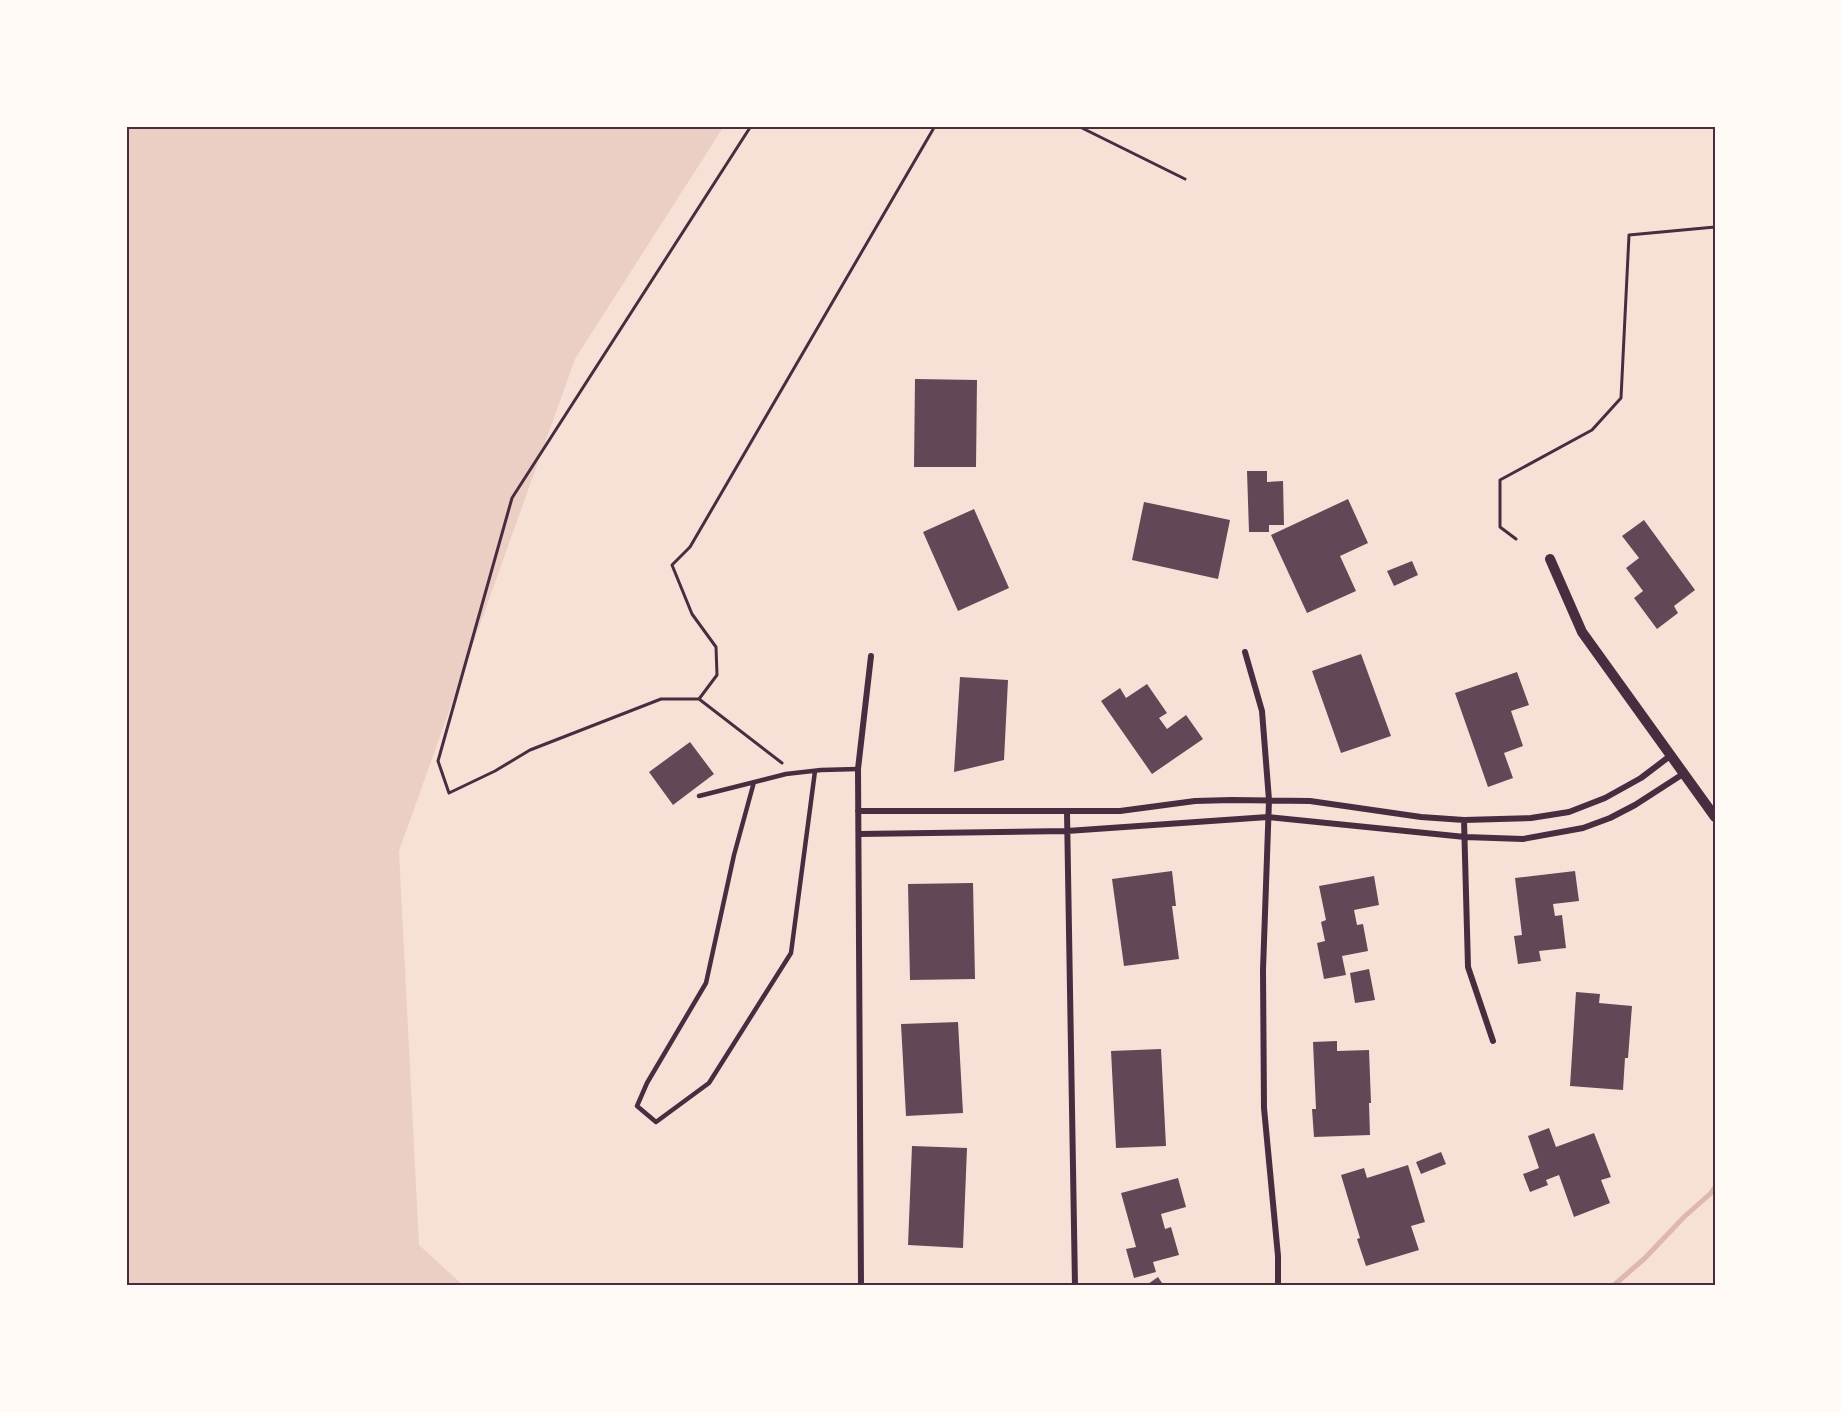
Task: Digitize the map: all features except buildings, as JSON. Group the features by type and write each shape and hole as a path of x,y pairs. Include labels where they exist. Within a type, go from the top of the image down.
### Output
{"street":[{"path":"1550,559 1582,633 1715,817"},
{"path":"1245,652 1262,711 1269,800 1263,970 1264,1108 1278,1256 1278,1286"},
{"path":"861,1286 858,769 871,656"},
{"path":"858,811 1120,811 1195,801 1269,800 1310,801 1420,817 1464,820 1531,818 1569,812 1605,798 1641,778 1671,756"},
{"path":"859,834 1067,831 1269,817 1465,837 1524,839 1583,828 1610,818 1683,774"},
{"path":"1067,812 1074,1286"},
{"path":"1464,820 1468,967 1493,1041"}],"lane":[{"path":"699,796 797,773 858,769"},
{"path":"754,782 734,855 706,983 647,1083 637,1106 656,1122 709,1083 791,953 815,771"}],"path":[{"path":"751,126 512,498 438,761 449,794 530,750 661,699 699,699 797,773"},
{"path":"699,699 717,675 716,647 692,614 672,565 690,547 935,126"},
{"path":"1078,126 1185,179"},
{"path":"1516,539 1500,527 1500,480 1592,430 1620,398 1629,235 1715,227"}],"shaded area":[{"path":"126,126 724,126 575,359 399,851 419,1245 464,1286 126,1286"}],"waterway":[{"path":"1613,1286 1645,1258 1715,1187"}]}
